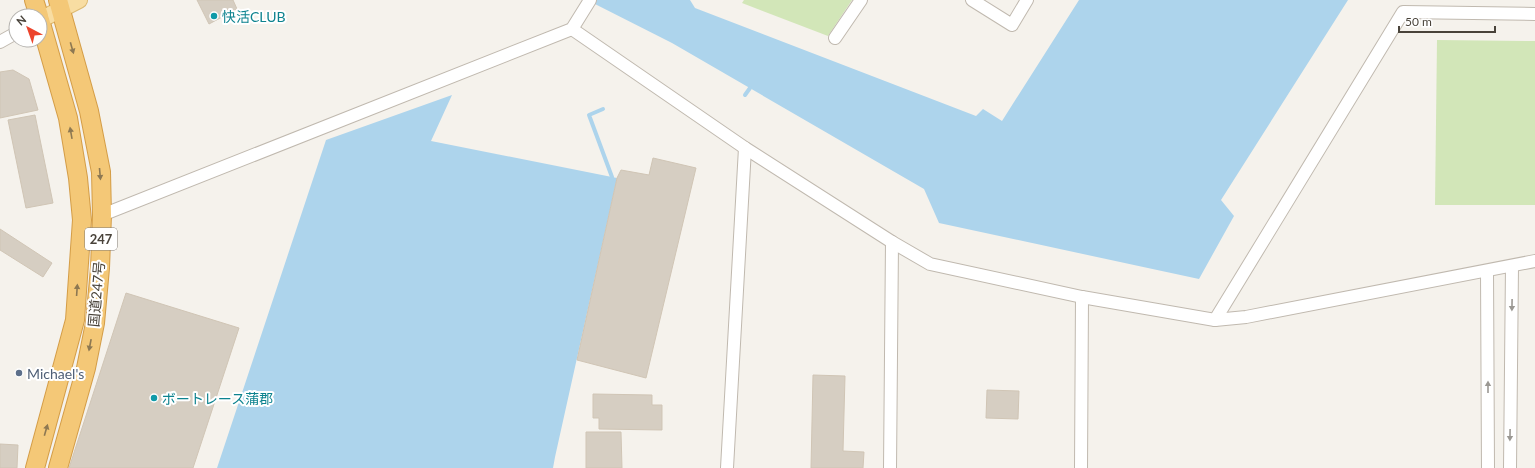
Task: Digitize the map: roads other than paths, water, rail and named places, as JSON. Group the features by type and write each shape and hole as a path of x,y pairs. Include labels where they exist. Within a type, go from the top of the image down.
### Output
{"highway":[{"name":"国道247号","path":"58,468 86,368 95,323 100,268 102,215 100,172 90,111 59,5"},
{"name":"国道247号","path":"35,468 65,362 75,320 82,220 78,178 68,118 48,48"}],"main road":[{"path":"48,14 59,5 79,0"}],"street":[{"path":"836,38 861,0"},
{"path":"972,0 1012,25 1027,0"},
{"path":"102,215 572,29 587,5"},
{"path":"1215,320 1403,12 1535,14"},
{"path":"572,29 745,148 892,242 930,264 1082,297 1215,320 1246,317 1535,261"},
{"path":"727,468 745,148"},
{"path":"890,468 892,242"},
{"path":"1510,468 1512,266"},
{"path":"1487,271 1488,468"},
{"path":"1081,468 1082,297"}],"water":[{"path":"587,0 690,0 695,8 976,116 983,109 1002,121 1079,0 1348,0 1221,200 1234,216 1199,279 939,223 924,189 672,43"},
{"name":"ボートレース蒲郡","path":"452,95 431,141 617,178 553,468 217,468 326,140"}],"waterway":[{"path":"745,95 750,88"},
{"path":"603,109 589,115 612,177 610,182"}],"place":[{"name":"快活CLUB","path":"214,16"},
{"name":"Michael's","path":"19,373"},
{"name":"ボートレース蒲郡","path":"154,398"}]}
